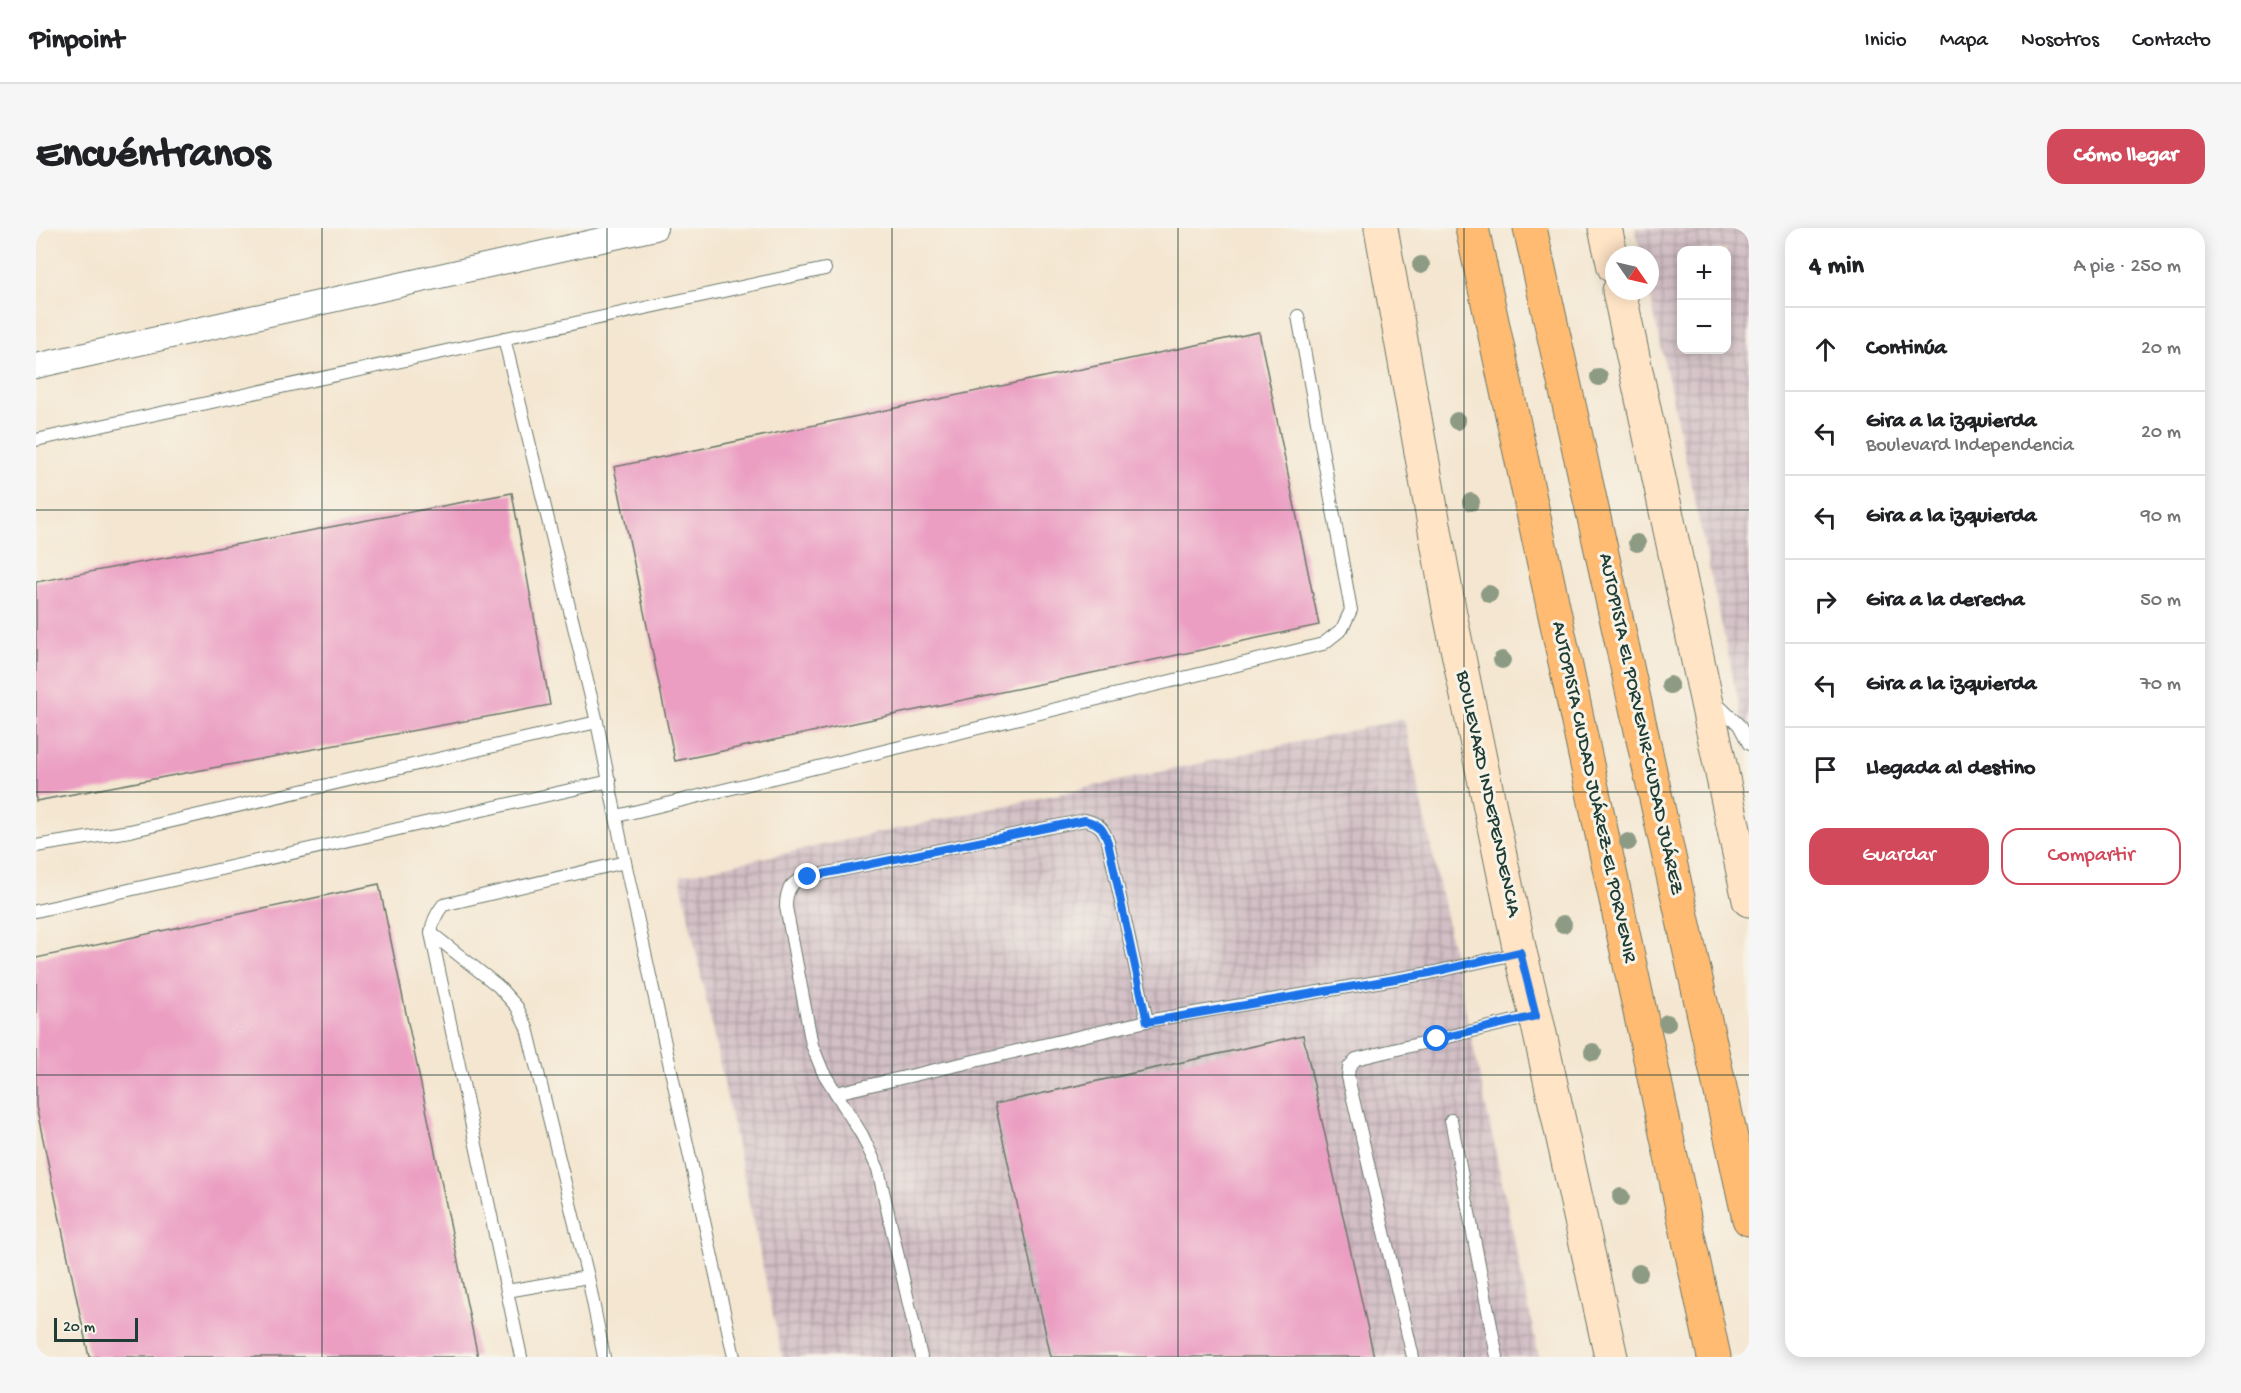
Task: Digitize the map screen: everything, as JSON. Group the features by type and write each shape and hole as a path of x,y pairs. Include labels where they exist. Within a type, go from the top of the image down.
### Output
{"highway":[{"name":"AUTOPISTA CIUDAD JUÁREZ-EL PORVENIR","path":"1472,228 1714,1357"},
{"name":"AUTOPISTA EL PORVENIR-CIUDAD JUÁREZ","path":"1530,228 1749,1219"}],"main road":[{"name":"BOULEVARD INDEPENDENCIA","path":"1381,228 1450,614 1520,952 1611,1357"},
{"path":"1605,228 1609,246"},
{"path":"1621,300 1707,694 1749,900"}],"street":[{"path":"36,366 655,228"}],"lane":[{"path":"36,440 825,269"},
{"path":"616,816 1323,644 1342,629 1352,610 1298,316"},
{"path":"504,338 597,722 625,862 734,1357"},
{"path":"1707,694 1739,725 1749,744"},
{"path":"36,846 130,831 597,722"},
{"path":"36,911 610,782"},
{"path":"921,1357 878,1169 862,1135 823,1072 812,1045 786,906 786,895 790,886 796,880 808,877 1085,820 1098,823 1104,830 1108,842 1147,1022"},
{"path":"520,1357 431,933 436,912 443,905 625,862"},
{"path":"431,933 498,986 517,1007 527,1028 588,1277 604,1357"},
{"path":"836,1093 1147,1022 1430,973 1520,952"},
{"path":"1413,1357 1348,1077 1349,1067 1356,1059 1536,1016"},
{"path":"1451,1120 1497,1357"},
{"path":"507,1291 588,1277"}],"shaded area":[{"path":"1635,228 1749,228 1749,751 1651,300 1659,300 1659,246 1639,246"},
{"path":"1404,719 1539,1357 782,1357 680,876"}],"building":[{"path":"1259,332 1319,625 675,761 614,467"},
{"path":"512,493 550,705 36,801 36,582"},
{"path":"379,884 478,1357 89,1357 36,1106 36,958"},
{"path":"1303,1035 1374,1357 1051,1357 995,1104"}],"route":[{"path":"808,877 1085,820 1098,823 1104,830 1108,842 1147,1022 1430,973 1520,952 1536,1016 1437,1039"}]}
